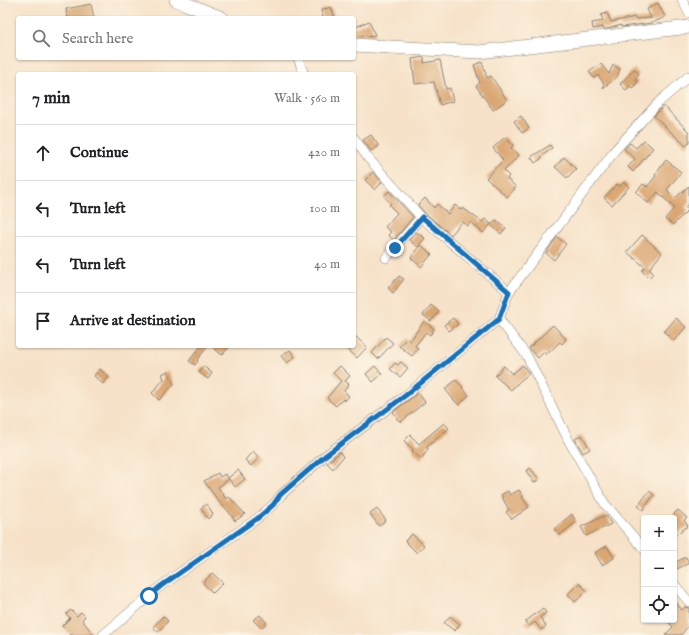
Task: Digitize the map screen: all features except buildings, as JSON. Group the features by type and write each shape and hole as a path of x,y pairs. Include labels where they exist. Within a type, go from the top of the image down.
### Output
{"main road":[{"path":"176,0 217,16"},
{"path":"356,46 480,52 689,27"}],"street":[{"path":"682,0 689,13"},
{"path":"299,60 303,72"},
{"path":"103,635 161,586 258,518 273,505 280,495 326,455 406,395 499,319 509,292 616,149 659,102 689,76"},
{"path":"356,141 368,158 422,217 509,292"},
{"path":"386,258 422,217"},
{"path":"499,319 527,356 570,443 605,504 641,546"},
{"path":"676,587 689,602"}],"route":[{"path":"149,596 258,518 273,505 280,495 326,455 406,395 499,319 509,292 422,217 395,248"}]}
